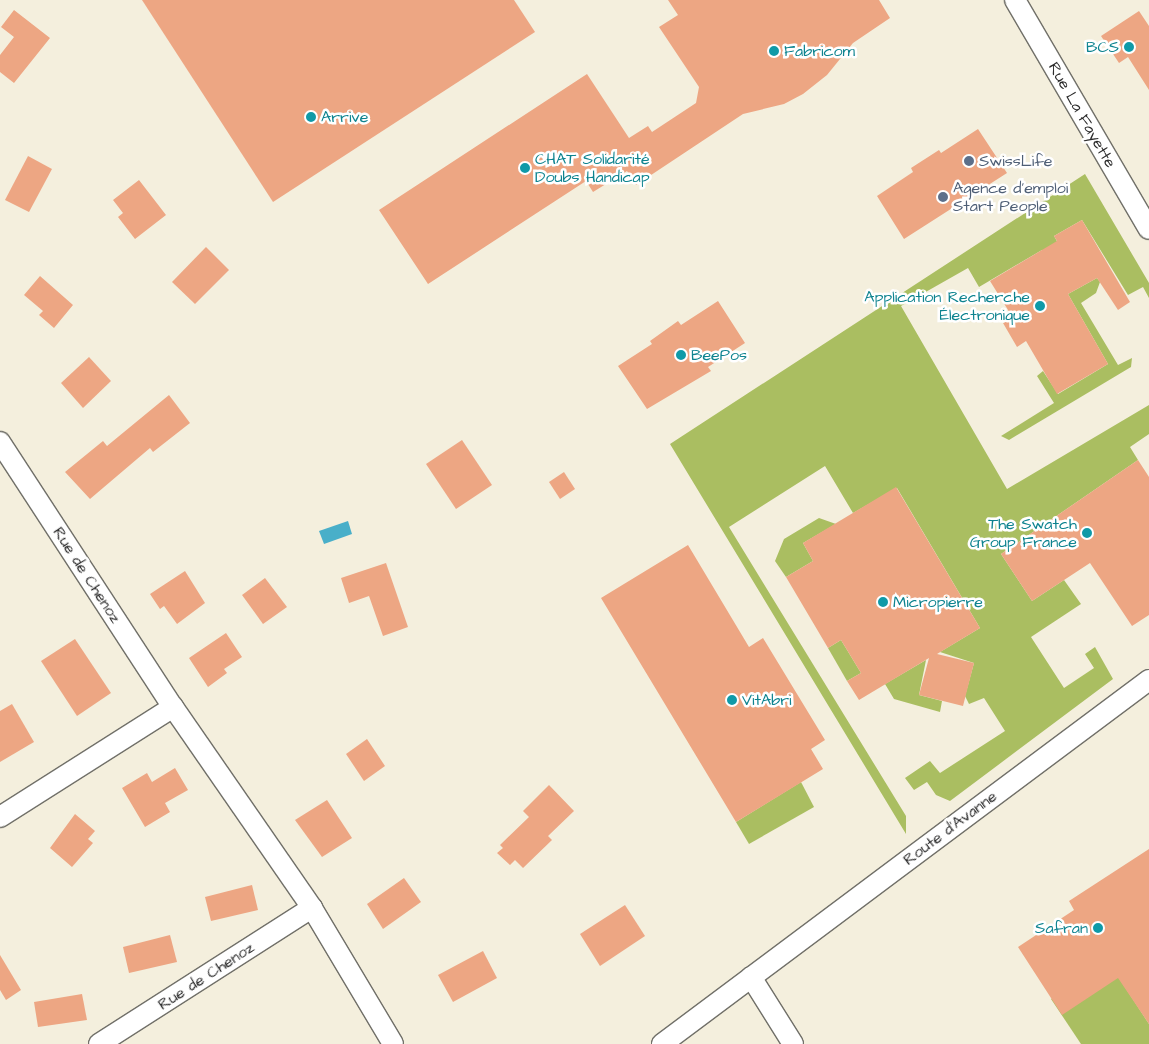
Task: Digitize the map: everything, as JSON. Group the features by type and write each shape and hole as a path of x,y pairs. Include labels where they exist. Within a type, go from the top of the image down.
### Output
{"street":[{"name":"Rue La Fayette","path":"1015,0 1149,230"},
{"name":"Rue de Chenoz","path":"0,442 173,707 312,908 393,1044"},
{"name":"Route d'Avanne","path":"662,1044 1149,680"},
{"path":"0,817 173,707"},
{"name":"Rue de Chenoz","path":"100,1044 312,908"},
{"path":"752,977 793,1044"}],"green space":[{"path":"1085,174 1149,283 1149,298 1143,287 1128,295 1082,220 1054,236 1062,250 1042,250 979,287 968,268 901,306 1007,489 1149,405 1149,434 1130,447 1138,460 1001,554 1032,601 1064,580 1081,604 1031,637 1064,688 1094,668 1085,654 1095,647 1113,679 950,801 936,795 927,782 914,790 905,778 930,761 940,773 1005,731 984,698 969,704 965,696 974,663 940,652 980,628 897,488 853,513 825,466 729,527 906,816 906,834 670,444"},
{"path":"1097,278 1100,282 1096,293 1081,303 1118,365 1132,358 1131,367 1009,440 1001,436 1054,403 1037,376 1043,371 1058,394 1108,364 1068,294"},
{"path":"819,518 836,524 803,543 813,561 786,577 775,561 784,539"},
{"path":"841,640 861,673 847,681 828,648"},
{"path":"926,660 919,695 942,701 940,712 894,699 885,684"},
{"path":"801,782 814,807 749,844 736,822"},
{"path":"1108,961 1149,1024 1149,1044 1081,1044 1051,999"}],"water":[{"path":"348,521 352,534 324,544 319,531"}],"building":[{"name":"Arrive","path":"142,0 514,0 535,32 273,202"},
{"path":"668,0 879,0 890,18 853,43 827,75 803,94 784,104 743,114 636,185 627,171 593,192 586,181 428,284 379,210 587,74 629,138 648,126 652,132 696,103 699,87 659,27 678,15"},
{"path":"14,10 50,38 14,83 0,72 0,55 14,37 1,27"},
{"name":"BCS","path":"1139,11 1149,26 1149,90 1128,57 1119,63 1101,36"},
{"path":"978,129 1007,173 904,239 877,196 913,172 911,168 939,150 941,153"},
{"path":"28,156 52,169 29,212 5,200"},
{"path":"139,180 166,215 135,239 118,217 123,213 113,200"},
{"name":"Application Recherche Électronique","path":"1082,220 1130,302 1118,310 1097,278 1068,294 1108,364 1057,394 1026,341 1017,347 1003,323 1013,318 990,281 1057,241 1054,236"},
{"path":"206,247 229,270 195,304 172,282"},
{"path":"40,276 73,305 54,328 39,315 43,311 24,295"},
{"name":"BeePos","path":"718,301 745,343 708,367 711,371 647,409 618,366 652,344 650,341 678,321 681,325"},
{"path":"89,357 111,381 83,408 61,383"},
{"path":"169,395 190,423 153,452 150,448 90,499 65,472 103,441 107,446"},
{"path":"462,440 492,485 456,509 426,464"},
{"name":"The Swatch Group France","path":"1138,460 1149,477 1149,615 1132,626 1090,563 1032,601 1001,554"},
{"path":"564,472 575,489 560,499 549,482"},
{"name":"Micropierre","path":"896,487 980,628 937,654 974,663 963,706 919,695 929,658 859,700 847,681 861,673 841,640 828,648 786,577 813,561 803,543"},
{"name":"VitAbri","path":"688,545 749,647 763,638 825,740 811,749 823,769 736,822 601,598"},
{"path":"386,563 408,627 383,636 369,596 349,603 341,578"},
{"path":"185,571 205,603 177,624 164,606 160,609 150,594"},
{"path":"265,578 287,607 263,624 242,595"},
{"path":"226,633 242,657 224,669 227,673 208,687 189,658"},
{"path":"75,639 111,693 77,716 41,661"},
{"path":"12,704 34,742 0,762 0,711"},
{"path":"367,739 385,766 364,781 346,754"},
{"path":"175,768 188,790 165,803 170,812 145,827 122,788 147,773 152,782"},
{"path":"549,785 574,811 548,836 552,840 523,868 515,860 510,865 497,853 503,848 500,845 529,817 523,811"},
{"path":"327,800 352,838 322,857 295,820"},
{"path":"75,814 95,831 88,839 93,843 72,867 50,848"},
{"name":"Safran","path":"1149,849 1149,1024 1118,978 1062,1015 1018,947 1074,910 1069,901"},
{"path":"404,878 421,902 383,929 367,904"},
{"path":"252,885 258,910 211,921 205,897"},
{"path":"625,905 645,936 600,966 580,934"},
{"path":"170,935 177,962 129,973 123,947"},
{"path":"483,951 497,978 453,1002 438,975"},
{"path":"0,955 21,990 6,1000 0,990"},
{"path":"82,994 87,1020 38,1027 34,1002"}],"place":[{"name":"BCS","path":"1129,47"},
{"name":"Fabricom","path":"774,51"},
{"name":"Arrive","path":"311,117"},
{"name":"SwissLife","path":"969,161"},
{"name":"CHAT Solidarité Doubs Handicap","path":"525,168"},
{"name":"Agence d'emploi Start People","path":"943,197"},
{"name":"Application Recherche Électronique","path":"1040,306"},
{"name":"BeePos","path":"681,355"},
{"name":"The Swatch Group France","path":"1087,533"},
{"name":"Micropierre","path":"883,602"},
{"name":"VitAbri","path":"732,700"},
{"name":"Safran","path":"1098,928"}]}
